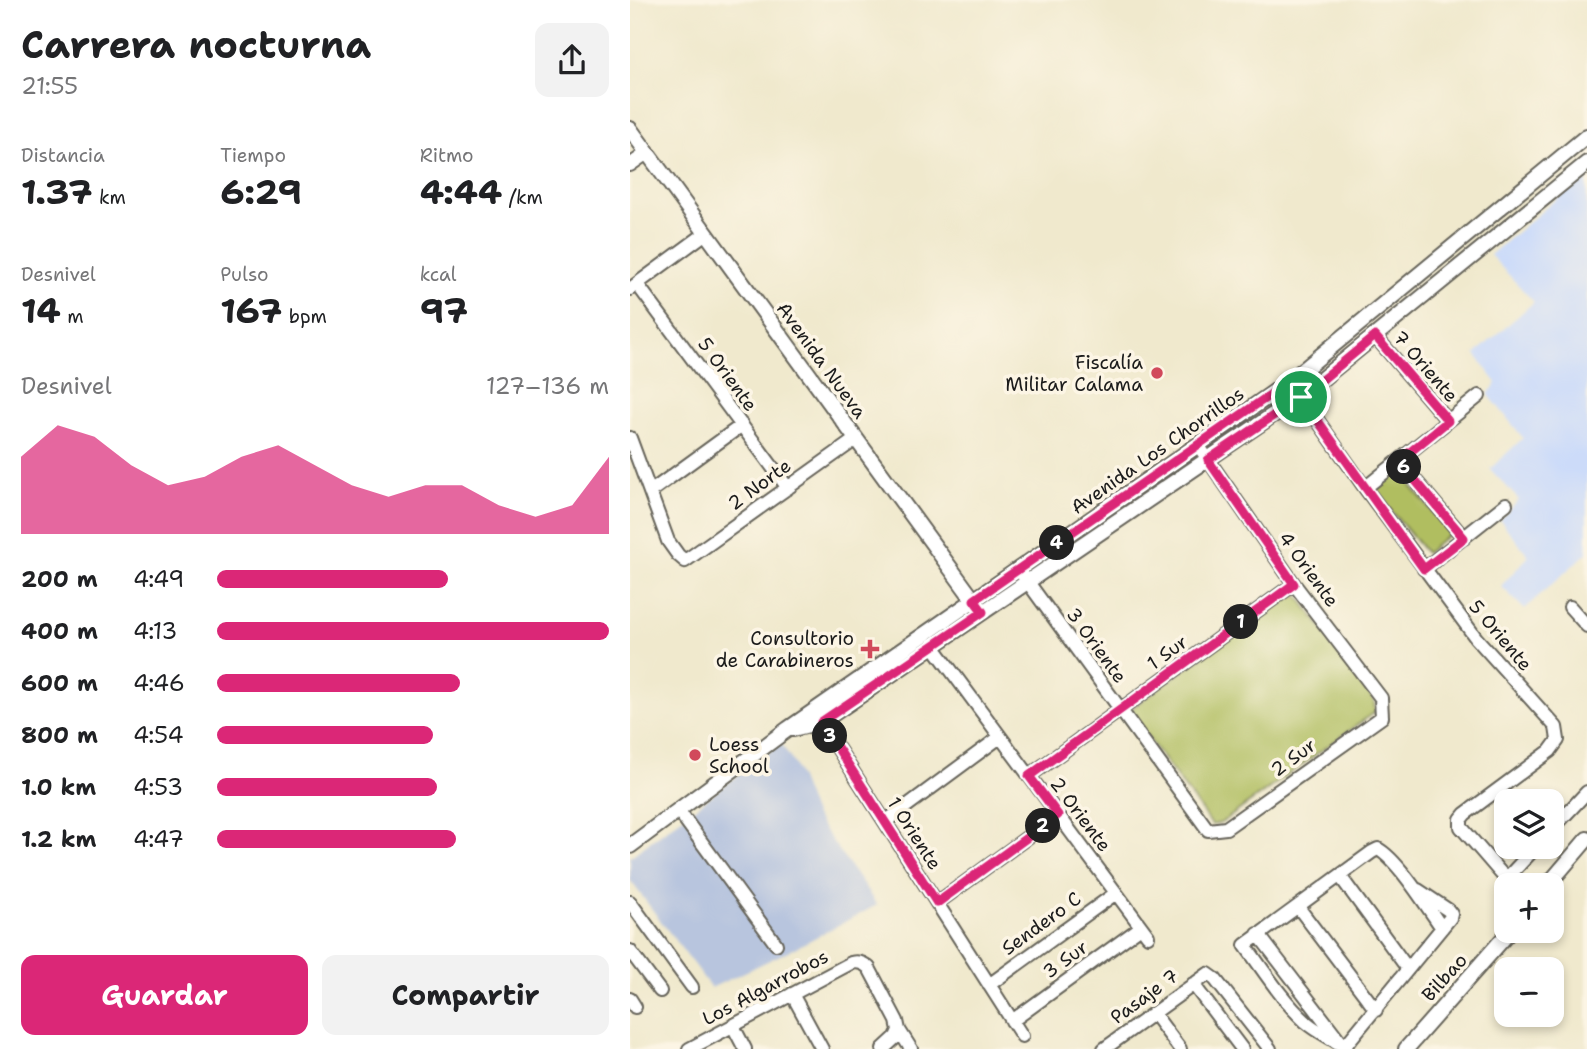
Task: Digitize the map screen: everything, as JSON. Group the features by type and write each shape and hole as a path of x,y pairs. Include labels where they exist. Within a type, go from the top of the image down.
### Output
{"street":[{"name":"Avenida Nueva","path":"630,129 978,606"},
{"name":"Avenida Los Chorrillos","path":"821,722 933,646 1019,569 1290,381 1587,136"},
{"path":"630,165 647,153"},
{"name":"Avenida Los Chorrillos","path":"630,846 788,729 978,606 1028,582 1301,397 1587,163"},
{"path":"634,286 706,233"},
{"name":"5 Oriente","path":"634,286 788,488"},
{"name":"7 Oriente","path":"1375,336 1448,421"},
{"name":"5 Oriente","path":"1290,381 1476,638 1556,727 1559,740 1550,751 1461,819 1461,827 1501,873"},
{"path":"1365,488 1479,396"},
{"path":"630,438 650,492 741,425"},
{"name":"2 Norte","path":"650,492 668,541 685,561 856,439"},
{"name":"4 Oriente","path":"1198,445 1294,584 1381,698 1381,717"},
{"path":"1399,461 1464,538"},
{"path":"1424,569 1506,504"},
{"path":"1097,515 1106,529"},
{"name":"3 Oriente","path":"1019,569 1208,830 1226,828"},
{"name":"1 Sur","path":"1029,776 1294,584"},
{"path":"1570,607 1587,626"},
{"name":"2 Oriente","path":"933,646 1144,932"},
{"name":"2 Sur","path":"1226,828 1381,717"},
{"path":"788,729 821,722"},
{"name":"1 Oriente","path":"821,722 1022,1036"},
{"path":"885,822 1000,737"},
{"path":"1564,816 1587,792"},
{"path":"678,810 776,944"},
{"path":"937,903 1058,815"},
{"path":"1558,873 1587,839"},
{"path":"1378,849 1385,853 1412,886 1450,912 1450,918 1345,1048 1304,1020 1245,945 1378,849"},
{"path":"1516,873 1527,859"},
{"path":"1340,876 1408,969"},
{"name":"Sendero C","path":"989,985 1116,892"},
{"path":"630,902 692,987"},
{"path":"1298,907 1376,1010"},
{"name":"3 Sur","path":"1012,1021 1144,932"},
{"path":"1258,934 1345,1048"},
{"name":"Bilbao","path":"1406,1049 1499,943"},
{"path":"632,957 660,991"},
{"name":"Los Algarrobos","path":"689,1049 851,963 861,962 869,968 897,1021 899,1030"},
{"name":"Pasaje 7","path":"1112,1046 1208,974 1216,979 1270,1049"},
{"path":"1194,984 1242,1049"},
{"path":"792,994 822,1049"},
{"path":"1154,1014 1181,1049"},
{"path":"733,1026 745,1049"},
{"path":"883,1049 896,1037 899,1030"},
{"path":"899,1030 911,1049"}],"shaded area":[{"path":"1587,173 1587,553 1524,609 1501,586 1529,556 1500,520 1519,500 1490,469 1523,438 1488,394 1497,383 1475,354 1534,302 1490,255"},
{"path":"781,743 795,766 814,815 877,905 711,988 630,880 630,857"}],"green space":[{"path":"1398,470 1450,533 1426,553 1374,490"},
{"path":"1291,593 1298,595 1374,701 1375,712 1221,823 1212,825 1131,715 1133,707"}],"place":[{"name":"Fiscalía Militar Calama","path":"1157,373"},
{"name":"Consultorio de Carabineros","path":"870,649"},
{"name":"Loess School","path":"695,755"}],"route":[{"path":"1301,397 1208,460 1294,584 1029,776 1058,815 937,903 821,722 983,612 974,600 1290,381 1301,397 1365,488 1424,569 1464,538 1399,461 1448,421 1375,336 1301,397"}]}
